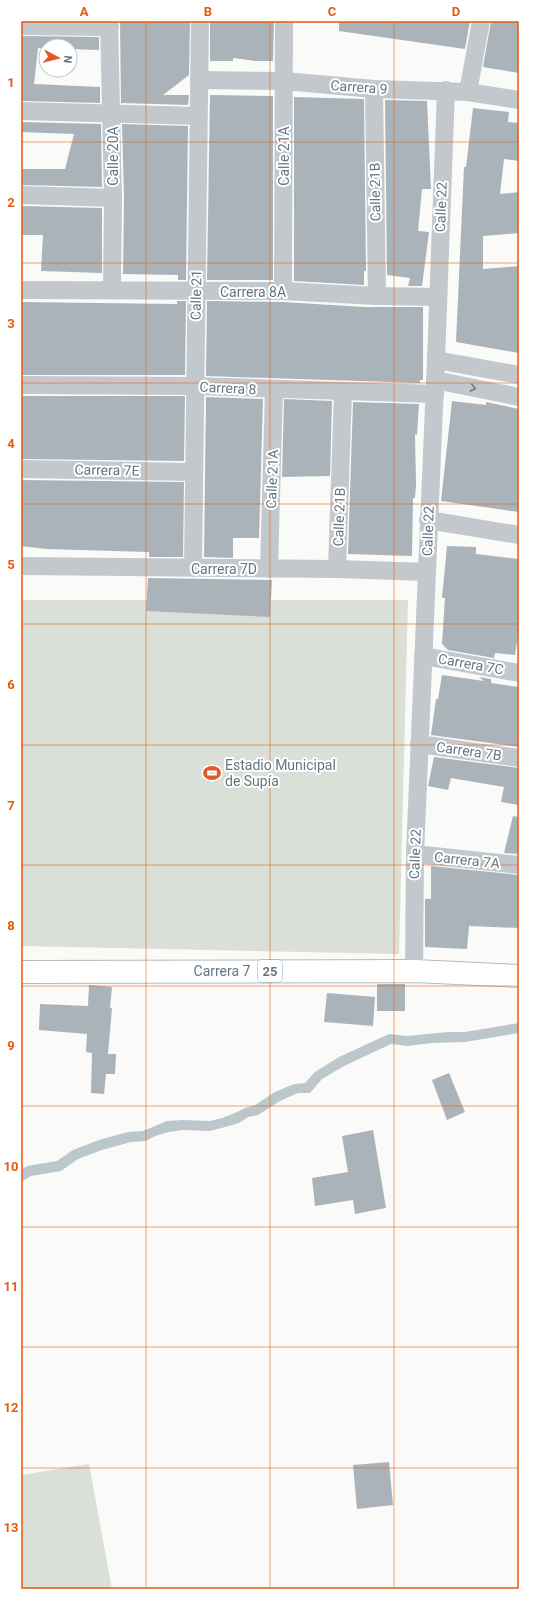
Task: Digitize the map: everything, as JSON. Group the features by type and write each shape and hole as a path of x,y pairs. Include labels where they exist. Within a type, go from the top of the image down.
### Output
{"main road":[{"name":"Carrera 7","path":"21,972 414,971 519,976"}],"street":[{"name":"Calle 21","path":"193,568 194,386 200,21"},
{"name":"Calle 21A","path":"283,291 284,21"},
{"path":"468,92 481,21"},
{"path":"21,26 110,24"},
{"name":"Calle 20A","path":"110,24 113,198 112,290"},
{"name":"Carrera 9","path":"199,80 284,82 374,89 446,90 519,100"},
{"name":"Calle 21B","path":"374,89 377,296"},
{"name":"Calle 22","path":"414,971 415,854 446,90"},
{"path":"21,111 198,116"},
{"path":"21,195 113,198"},
{"name":"Carrera 8A","path":"21,290 196,292 283,291 377,296 438,297"},
{"path":"436,360 519,375"},
{"name":"Carrera 8","path":"21,385 194,386 344,392 435,387 519,397"},
{"name":"Calle 21A","path":"269,569 274,390"},
{"name":"Calle 21B","path":"337,569 344,392"},
{"name":"Carrera 7E","path":"21,469 193,472"},
{"path":"428,520 519,535"},
{"name":"Carrera 7D","path":"21,566 337,569 427,572"},
{"name":"Carrera 7C","path":"424,656 519,673"},
{"name":"Carrera 7B","path":"419,744 519,758"},
{"name":"Carrera 7A","path":"415,854 519,866"}],"shaded area":[{"name":"Estadio Municipal de Supía","path":"21,600 408,600 399,954 21,946"},
{"path":"519,1023 519,1033 465,1042 432,1043 407,1046 391,1044 344,1066 322,1079 310,1093 298,1093 280,1101 258,1115 248,1117 239,1123 210,1131 183,1130 169,1132 155,1136 146,1141 131,1142 102,1150 78,1159 61,1171 31,1176 21,1182 21,1170 27,1166 57,1161 73,1150 99,1140 128,1132 143,1131 167,1121 210,1121 255,1105 275,1092 294,1084 305,1083 315,1072 339,1057 389,1034 407,1036 465,1032"},
{"path":"89,1464 112,1589 21,1589 21,1475"}],"building":[{"path":"120,21 190,21 189,75 163,95 189,95 188,105 121,103"},
{"path":"210,21 274,21 273,61 256,61 233,58 233,61 210,61"},
{"path":"339,21 470,21 465,49 339,31"},
{"path":"491,21 519,21 519,73 483,67"},
{"path":"21,36 99,37 99,50 78,49 78,38 38,38 34,84 100,87 100,103 21,101"},
{"path":"210,95 273,96 273,280 207,280"},
{"path":"294,97 364,99 366,271 364,271 364,285 294,281"},
{"path":"385,100 427,101 431,189 422,189 418,231 429,232 422,286 408,286 410,278 387,275"},
{"path":"473,108 509,112 508,122 519,123 519,161 504,159 500,194 519,192 519,233 483,236 483,269 519,266 519,353 456,342 464,167 466,167"},
{"path":"21,122 101,124 102,187 21,185 21,169 65,169 74,134 21,132"},
{"path":"122,124 188,126 186,280 178,280 178,275 123,274 124,198"},
{"path":"21,206 102,208 102,273 41,271 43,235 21,235"},
{"path":"177,301 186,301 185,375 21,375 21,302 177,304"},
{"path":"207,301 283,302 364,307 423,307 423,380 420,380 420,383 206,376"},
{"path":"21,396 185,396 184,461 21,459"},
{"path":"206,397 263,399 259,538 233,538 233,558 204,557"},
{"path":"284,399 332,401 330,476 282,477"},
{"path":"452,401 486,405 486,402 519,409 519,512 441,501"},
{"path":"353,402 419,404 417,435 415,434 416,485 415,498 413,498 412,556 348,554"},
{"path":"21,480 184,482 183,557 149,557 149,552 46,549 21,546"},
{"path":"447,546 476,547 476,554 519,559 519,627 515,655 495,653 494,658 448,650 442,644 445,598 442,598"},
{"path":"148,578 272,580 270,617 146,611"},
{"path":"442,675 484,681 479,677 491,679 491,683 519,687 519,747 431,735 436,699 438,699"},
{"path":"434,757 519,768 519,805 501,802 504,787 451,778 448,790 428,786"},
{"path":"513,816 519,817 519,854 504,853"},
{"path":"431,866 519,875 519,928 469,926 467,949 425,947 425,899 431,899"},
{"path":"377,984 405,984 405,1011 377,1011"},
{"path":"89,985 112,987 110,1008 112,1008 108,1054 116,1054 115,1074 106,1074 104,1094 91,1093 92,1053 86,1052 87,1034 39,1030 40,1004 88,1006"},
{"path":"327,993 375,997 373,1026 324,1022"},
{"path":"449,1073 465,1112 447,1120 432,1080"},
{"path":"373,1130 386,1208 355,1214 353,1200 315,1206 312,1178 348,1172 342,1136"},
{"path":"389,1462 393,1505 357,1509 353,1465"}],"place":[{"name":"Estadio Municipal de Supía","path":"212,773"}]}
